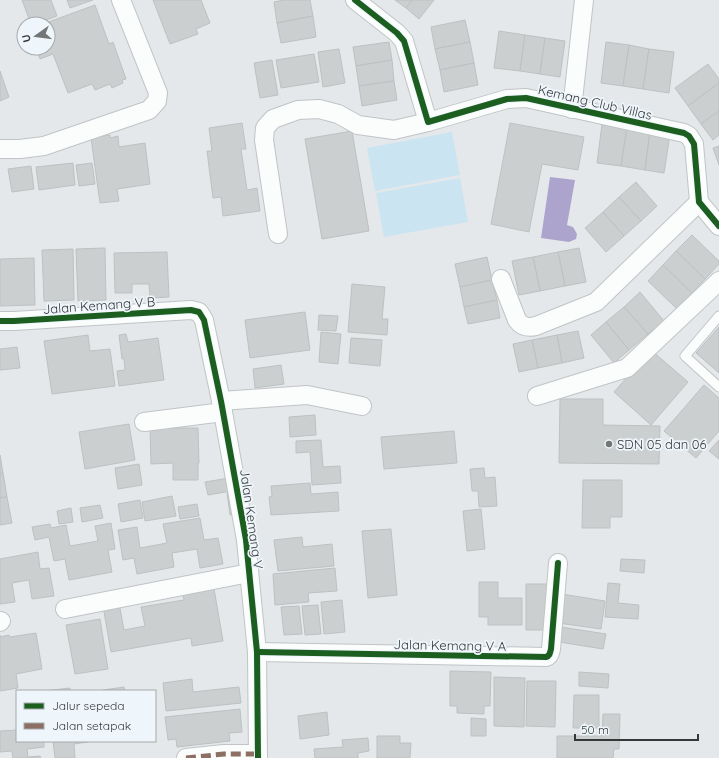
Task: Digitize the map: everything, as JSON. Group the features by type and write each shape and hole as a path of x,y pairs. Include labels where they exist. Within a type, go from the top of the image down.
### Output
{"street":[{"path":"0,149 20,149 44,146 149,110 157,101 158,93 121,0"},
{"path":"355,0 397,33 404,41 428,122"},
{"path":"572,108 584,0"},
{"name":"Kemang Club Villas","path":"278,234 264,140 265,128 273,119 298,110 319,109 338,114 358,125 394,130 428,122 507,99 526,98 684,133 689,136 694,144 698,202"},
{"path":"501,279 519,324 527,327 536,326 596,302 698,202 719,226"},
{"path":"537,396 626,368 719,281"},
{"name":"Jalan Kemang V B","path":"0,321 191,310 200,312"},
{"name":"Jalan Kemang V","path":"200,312 204,320 222,406 246,540 257,652 258,756"},
{"path":"144,422 222,406 307,395 362,406"},
{"name":"Jalan Kemang V A","path":"257,652 546,658 550,654 551,649 558,563"},
{"path":"65,609 249,573"},
{"path":"186,758 224,754 258,756"}],"lane":[{"path":"719,316 685,356 719,387"}],"shaded area":[{"path":"452,132 460,175 375,191 367,148"},
{"path":"550,177 575,180 567,225 573,227 577,234 576,239 569,242 541,238"},
{"path":"460,178 468,222 384,237 376,193"}],"building":[{"path":"22,0 51,0 57,16 56,16 28,16"},
{"path":"67,0 93,0 70,8"},
{"path":"153,0 201,0 210,23 196,29 198,34 170,44"},
{"path":"284,0 310,0 313,16 277,23 274,2"},
{"path":"395,0 412,0 406,8"},
{"path":"412,0 434,0 419,19 406,8"},
{"path":"95,5 109,44 113,42 126,79 122,80 123,83 112,88 110,84 95,90 92,84 68,93 54,56 56,56 56,19"},
{"path":"313,16 316,37 281,43 277,23"},
{"path":"465,20 470,42 435,49 431,27"},
{"path":"499,31 525,35 520,71 494,68"},
{"path":"525,35 545,38 540,74 520,71"},
{"path":"545,38 565,41 560,77 540,74"},
{"path":"389,42 392,60 356,66 353,47"},
{"path":"470,42 474,63 440,70 435,49"},
{"path":"606,42 629,45 623,86 601,83"},
{"path":"629,45 649,49 643,89 623,86"},
{"path":"339,49 345,83 323,87 318,52"},
{"path":"649,49 674,52 669,93 643,89"},
{"path":"314,54 319,82 281,88 276,60"},
{"path":"39,56 48,56 40,59"},
{"path":"272,60 278,95 260,98 254,63"},
{"path":"392,60 394,81 359,86 356,66"},
{"path":"474,63 478,85 444,92 440,70"},
{"path":"708,64 719,79 719,83 688,106 675,88"},
{"path":"0,71 9,97 0,101"},
{"path":"394,81 397,100 362,106 359,86"},
{"path":"719,83 719,111 701,124 688,106"},
{"path":"719,111 719,135 713,140 701,124"},
{"path":"242,123 246,149 241,149 247,190 257,188 260,211 223,216 221,197 213,198 207,151 212,151 209,128"},
{"path":"510,123 584,137 578,170 542,164 529,232 491,224"},
{"path":"602,124 627,127 621,166 597,163"},
{"path":"627,127 650,131 645,170 621,166"},
{"path":"352,131 369,231 322,239 305,139"},
{"path":"650,131 670,134 664,173 645,170"},
{"path":"110,135 110,138 118,136 119,147 145,143 150,184 117,189 119,201 100,203 91,138"},
{"path":"719,146 719,165 713,148"},
{"path":"73,163 75,185 39,190 36,167"},
{"path":"92,163 95,184 79,186 76,165"},
{"path":"31,166 34,189 12,192 8,169"},
{"path":"636,182 657,206 641,221 619,197"},
{"path":"619,197 641,221 624,236 603,212"},
{"path":"603,212 624,236 606,252 585,228"},
{"path":"692,235 719,261 719,264 705,279 676,251"},
{"path":"105,248 106,300 78,301 76,249"},
{"path":"579,248 586,282 565,286 558,252"},
{"path":"73,249 74,300 44,301 42,250"},
{"path":"676,251 705,279 692,293 663,265"},
{"path":"167,252 169,297 150,298 149,284 132,284 132,293 115,293 114,253"},
{"path":"558,252 565,286 540,291 533,257"},
{"path":"487,257 492,280 460,287 455,264"},
{"path":"533,257 540,291 519,295 512,261"},
{"path":"34,258 35,305 0,306 0,259"},
{"path":"663,265 692,293 677,309 648,281"},
{"path":"492,280 497,300 464,307 460,287"},
{"path":"352,284 385,287 382,319 388,319 387,335 348,332"},
{"path":"640,292 664,321 648,334 624,307"},
{"path":"497,300 500,318 468,324 464,307"},
{"path":"624,307 648,334 629,350 606,322"},
{"path":"305,312 310,350 250,358 245,320"},
{"path":"319,315 338,316 336,331 318,330"},
{"path":"606,322 629,350 614,363 591,335"},
{"path":"719,327 719,373 696,353"},
{"path":"578,331 584,358 562,363 557,335"},
{"path":"321,332 341,334 338,364 319,362"},
{"path":"126,334 128,342 158,338 164,380 119,386 117,371 125,370 119,335"},
{"path":"88,335 90,351 110,349 115,386 52,394 44,341"},
{"path":"557,335 562,363 538,368 532,340"},
{"path":"351,338 382,340 380,366 349,363"},
{"path":"532,340 538,368 519,372 513,344"},
{"path":"17,347 20,368 0,370 0,349"},
{"path":"651,350 688,382 651,425 614,392"},
{"path":"281,365 284,384 255,388 253,369"},
{"path":"704,385 719,398 719,431 696,458 664,431"},
{"name":"SDN 05 dan 06","path":"560,399 603,399 603,425 660,426 659,464 559,463"},
{"path":"315,415 316,435 290,437 289,417"},
{"path":"129,424 135,460 85,469 79,432"},
{"path":"150,428 198,428 198,480 173,480 173,463 151,464"},
{"path":"454,431 457,463 384,469 381,437"},
{"path":"321,440 323,467 340,466 341,483 312,485 310,452 296,453 296,441"},
{"path":"719,440 719,459 709,451"},
{"path":"0,455 3,473 0,474"},
{"path":"139,464 142,485 118,489 115,468"},
{"path":"484,468 485,478 495,477 497,506 479,507 478,491 472,491 470,469"},
{"path":"3,473 7,497 0,498 0,474"},
{"path":"229,478 231,491 208,495 205,482"},
{"path":"583,480 622,480 622,517 610,517 610,528 582,528"},
{"path":"310,483 311,494 338,492 339,511 271,515 269,497 272,496 271,486"},
{"path":"236,492 239,514 230,515 227,493"},
{"path":"172,496 176,516 145,521 142,502"},
{"path":"7,497 12,523 0,525 0,498"},
{"path":"140,500 143,518 121,522 118,504"},
{"path":"197,504 199,516 180,519 178,507"},
{"path":"100,505 103,518 82,522 80,508"},
{"path":"71,508 73,522 59,524 57,511"},
{"path":"481,509 485,549 467,551 463,511"},
{"path":"200,518 204,540 218,538 223,564 200,568 197,549 172,553 174,567 137,574 134,558 123,560 118,530 137,527 140,548 167,543 163,524"},
{"path":"111,523 115,549 108,550 112,572 69,580 65,559 54,561 49,537 35,540 32,527 50,524 51,528 66,525 70,546 98,541 95,526"},
{"path":"391,529 397,595 368,598 362,531"},
{"path":"302,537 303,547 332,544 334,566 278,571 274,540"},
{"path":"38,552 40,569 49,568 54,596 32,599 29,580 12,583 15,602 0,604 0,559"},
{"path":"621,559 645,560 644,573 620,571"},
{"path":"335,568 337,591 308,593 309,602 275,605 273,574"},
{"path":"479,582 498,582 498,598 522,598 522,625 488,625 488,617 479,617"},
{"path":"213,583 223,641 192,646 191,638 111,652 103,606 119,603 124,630 145,626 141,607 184,600 182,589"},
{"path":"608,583 620,584 618,603 639,605 638,619 605,617"},
{"path":"526,584 548,584 547,630 526,630"},
{"path":"562,594 605,601 601,629 558,623"},
{"path":"342,600 345,632 324,634 321,602"},
{"path":"318,605 321,634 305,635 302,606"},
{"path":"299,606 302,634 284,635 281,607"},
{"path":"100,619 108,669 75,674 66,625"},
{"path":"561,627 606,634 603,649 559,642"},
{"path":"36,633 42,669 16,674 18,688 0,691 0,637"},
{"path":"450,671 491,672 490,706 484,706 484,714 457,713 457,706 450,706"},
{"path":"579,672 609,674 608,688 579,686"},
{"path":"494,677 525,678 524,727 494,726"},
{"path":"192,679 193,692 239,687 241,703 166,711 163,683"},
{"path":"527,681 556,681 555,727 526,726"},
{"path":"124,687 125,690 103,690"},
{"path":"70,688 70,690 53,690"},
{"path":"574,695 599,695 599,728 573,728"},
{"path":"240,709 242,732 229,733 230,741 177,747 176,739 168,740 165,717"},
{"path":"327,712 329,735 300,739 298,716"},
{"path":"603,714 620,714 619,749 614,749 613,758 557,758 557,736 602,736"},
{"path":"471,718 486,719 486,736 471,736"},
{"path":"16,730 16,742 44,742 44,747 27,749 28,757 40,756 41,758 13,758 12,751 0,752 0,731"},
{"path":"377,736 400,736 400,743 411,743 410,758 377,758"},
{"path":"368,738 369,751 358,753 358,758 315,758 314,749 343,747 342,740"},
{"path":"53,742 88,742 74,744 75,758 55,758"}],"marked path":[{"path":"186,758 224,754 258,754"}],"cycle path":[{"path":"355,0 397,33 404,41 428,122 507,99 526,98 684,133 689,136 694,144 699,202 719,226"},
{"path":"0,321 191,310 199,312 204,320 221,401 246,540 257,652 258,758"},
{"path":"257,652 547,657 551,649 558,563"}],"place":[{"name":"SDN 05 dan 06","path":"609,444"}]}
